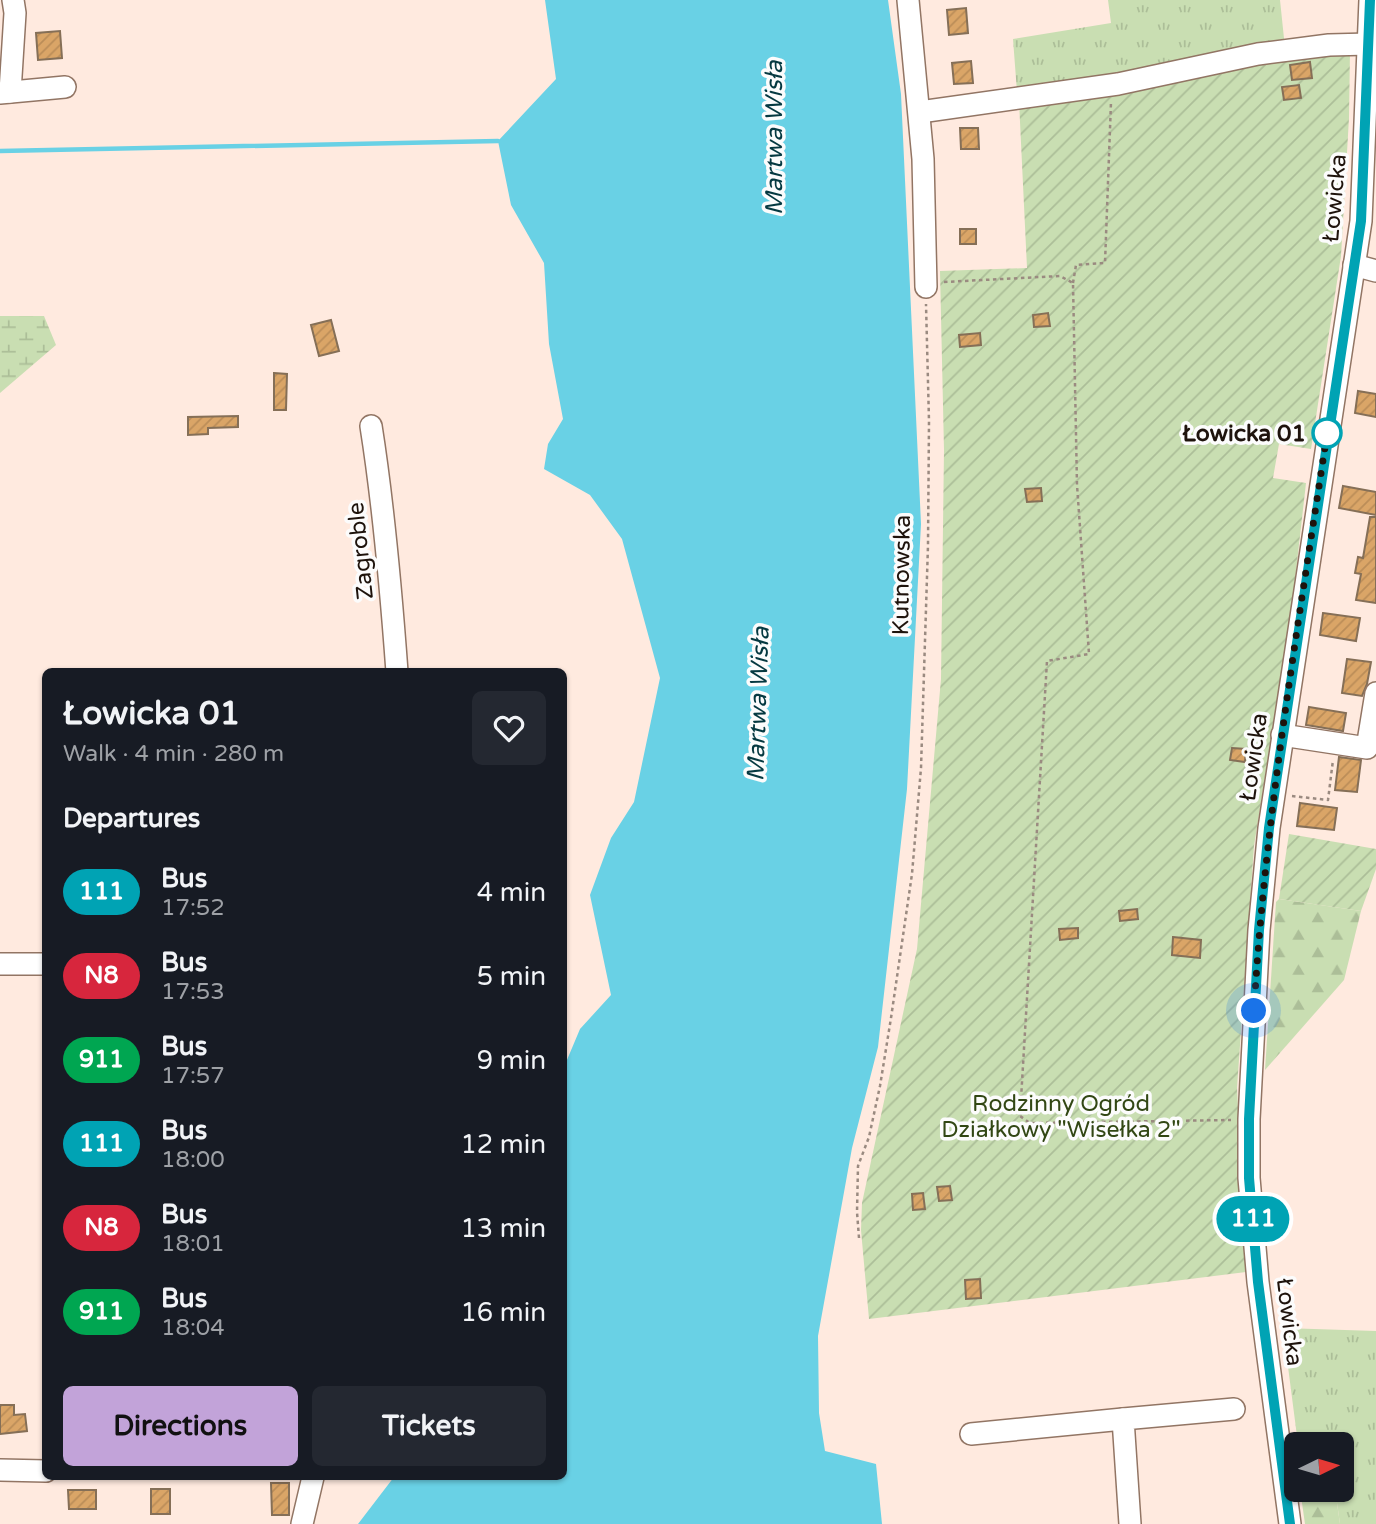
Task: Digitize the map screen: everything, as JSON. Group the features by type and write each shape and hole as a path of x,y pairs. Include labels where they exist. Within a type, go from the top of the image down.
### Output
{"street":[{"path":"13,0 15,13 5,92 65,87"},
{"path":"908,0 920,112 933,284"},
{"name":"Łowicka","path":"1290,1524 1258,1282 1249,1178 1249,1119 1259,930 1269,828 1361,221 1370,0"},
{"path":"920,112 1112,85 1258,54 1329,45 1368,44"},
{"path":"1354,265 1376,271"},
{"name":"Zagroble","path":"371,426 391,583 397,668"},
{"path":"1282,735 1367,748 1376,693"},
{"path":"0,964 42,964"},
{"path":"971,1434 1234,1409"},
{"path":"1123,1419 1130,1524"},
{"path":"0,1470 42,1471"},
{"path":"302,1524 312,1480"}],"path":[{"path":"1112,85 1105,263 1076,265 1073,283 1077,485 1089,654 1046,661 1020,1116 1030,1123 1249,1119"},
{"path":"933,284 1060,276 1073,283"},
{"name":"Kutnowska","path":"859,1238 858,1166 866,1147 880,1086 912,874 923,733 933,284"},
{"path":"1281,795 1328,800 1335,743"}],"green space":[{"path":"1108,0 1280,0 1285,48 1017,92 1013,39 1111,23"},
{"name":"Rodzinny Ogród Działkowy \"Wisełka 2\"","path":"1350,51 1341,256 1311,449 1279,444 1273,478 1306,483 1292,606 1254,846 1237,1088 1246,1272 869,1319 861,1230 862,1203 917,949 941,679 944,450 940,271 1027,268 1019,101 1247,61"},
{"path":"0,316 44,316 56,345 0,393"},
{"path":"1289,834 1376,849 1376,869 1361,911 1279,899"},
{"path":"1279,899 1361,911 1344,980 1265,1070 1276,902"},
{"path":"1283,1328 1376,1331 1376,1524 1340,1524 1337,1502 1354,1502 1354,1432 1296,1432"},
{"path":"1302,1502 1337,1502 1340,1524 1305,1524"}],"water":[{"name":"Martwa Wisła","path":"545,0 888,0 901,94 921,524 907,789 878,1047 852,1148 818,1336 819,1413 825,1451 876,1464 882,1524 358,1524 392,1480 567,1480 567,1060 580,1029 611,995 590,895 611,838 634,802 660,678 622,539 590,495 544,469 548,444 563,419 549,344 544,263 511,205 498,141 556,79"}],"building":[{"path":"966,8 968,33 949,35 947,10"},
{"path":"60,31 62,58 38,60 36,33"},
{"path":"971,61 973,83 954,84 952,63"},
{"path":"1310,62 1312,78 1292,80 1290,65"},
{"path":"1299,85 1301,98 1284,100 1282,87"},
{"path":"960,128 978,128 979,149 961,149"},
{"path":"960,229 976,229 976,244 960,244"},
{"path":"1048,313 1050,326 1034,327 1033,315"},
{"path":"331,320 339,351 319,356 311,325"},
{"path":"980,333 981,345 960,347 959,335"},
{"path":"274,373 287,374 286,410 274,410"},
{"path":"1358,391 1376,394 1376,417 1355,413"},
{"path":"238,416 238,427 208,428 208,434 188,435 188,417"},
{"path":"1343,486 1376,492 1376,515 1339,508"},
{"path":"1041,488 1042,501 1027,502 1025,489"},
{"path":"1370,517 1376,517 1376,603 1356,600 1361,574 1355,573 1358,557 1363,558"},
{"path":"1323,613 1360,618 1356,641 1320,635"},
{"path":"1347,659 1371,662 1362,696 1342,693"},
{"path":"1309,707 1346,713 1343,731 1306,725"},
{"path":"1232,748 1246,749 1245,762 1230,760"},
{"path":"1339,757 1361,760 1357,792 1335,790"},
{"path":"1300,803 1337,808 1334,830 1297,826"},
{"path":"1137,909 1138,919 1120,921 1119,911"},
{"path":"1078,928 1078,938 1060,940 1059,929"},
{"path":"1173,937 1201,940 1200,958 1172,955"},
{"path":"950,1186 952,1200 939,1201 937,1187"},
{"path":"923,1193 925,1209 913,1210 912,1194"},
{"path":"980,1279 981,1298 966,1299 965,1280"},
{"path":"0,1405 14,1405 14,1415 25,1414 27,1431 0,1434"},
{"path":"271,1483 289,1483 289,1515 272,1515"},
{"path":"151,1489 170,1489 170,1514 151,1514"},
{"path":"68,1490 96,1490 96,1509 69,1509"}],"waterway":[{"path":"0,151 498,141"}],"bus line":[{"name":"111","path":"1290,1524 1258,1282 1249,1178 1249,1119 1259,930 1269,828 1361,221 1370,0"}],"place":[{"name":"Łowicka 01","path":"1327,433"}],"route":[{"path":"1254,1011 1269,828 1328,427 1327,433"}]}
